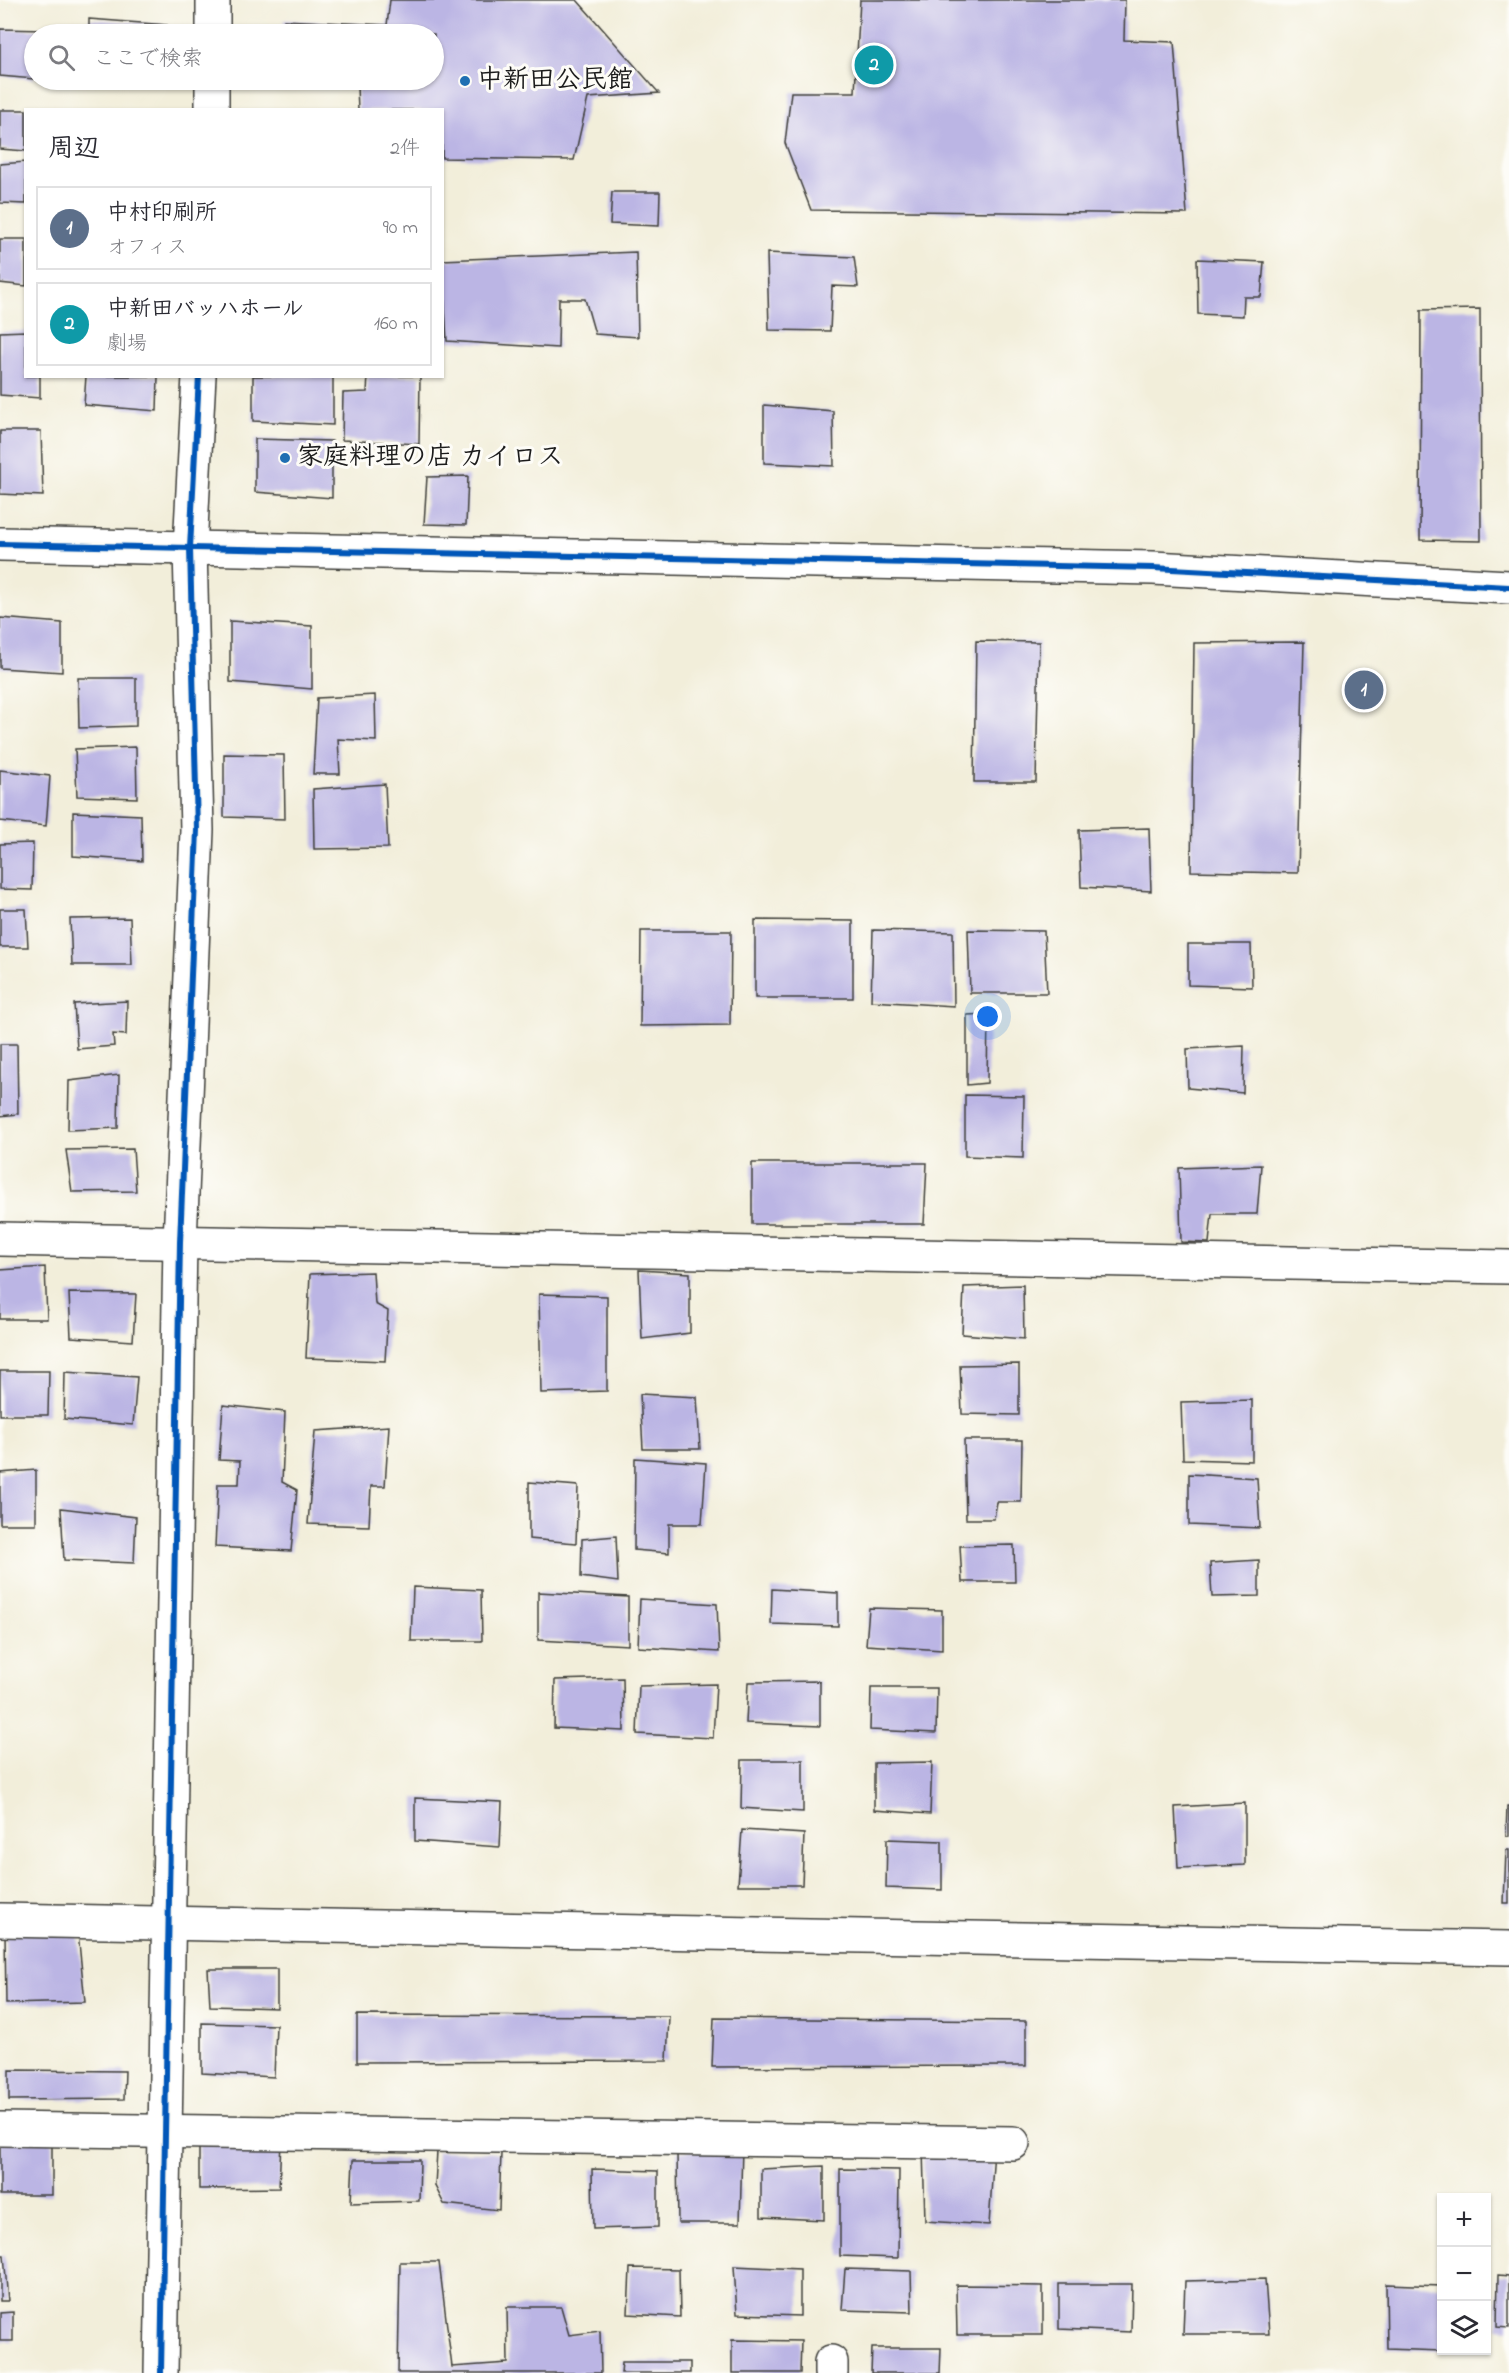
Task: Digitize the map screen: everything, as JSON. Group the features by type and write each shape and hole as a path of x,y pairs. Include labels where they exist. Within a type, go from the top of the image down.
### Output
{"street":[{"path":"213,0 213,24"},
{"path":"212,90 212,108"},
{"path":"161,2373 180,1242 197,830 190,548 199,378"},
{"path":"0,544 1153,568 1509,587"},
{"path":"0,1239 1509,1267"},
{"path":"0,1920 1509,1948"},
{"path":"0,2129 1013,2144"}],"building":[{"name":"中新田公民館","path":"390,0 577,0 659,93 588,98 574,160 444,158 444,108 358,108 357,90 444,90 444,24 387,24"},
{"path":"860,0 1125,0 1124,40 1174,42 1187,214 811,210 785,143 791,92 855,92"},
{"path":"89,19 154,24 89,24"},
{"name":"中新田公民館","path":"284,20 366,24 284,24"},
{"path":"0,29 24,30 24,78 0,76"},
{"path":"0,110 24,110 24,151 0,149"},
{"path":"24,162 24,204 0,203 0,164"},
{"path":"612,192 660,192 659,226 610,224"},
{"path":"0,239 24,239 24,286 0,283"},
{"path":"636,252 638,337 595,334 585,299 559,299 558,348 447,341 444,260"},
{"path":"767,253 854,257 858,287 832,286 830,331 769,330"},
{"path":"1197,259 1264,262 1261,297 1244,297 1243,316 1198,314"},
{"path":"1480,309 1481,541 1420,540 1421,310"},
{"path":"24,331 24,378 40,378 40,398 0,395 0,332"},
{"path":"86,378 158,378 157,411 84,405"},
{"path":"253,378 333,378 333,425 253,421"},
{"path":"368,378 420,378 419,444 342,440 343,393 367,392"},
{"path":"764,405 833,411 834,466 764,463"},
{"path":"0,431 41,431 43,496 0,494"},
{"path":"255,439 332,441 332,498 255,492"},
{"path":"468,476 466,525 424,524 427,477"},
{"path":"0,618 62,623 62,672 0,668"},
{"path":"230,621 312,626 312,689 230,682"},
{"path":"976,641 1039,642 1036,782 974,782"},
{"path":"1304,642 1298,873 1191,871 1194,643"},
{"path":"78,678 136,678 136,726 79,728"},
{"path":"375,695 376,741 338,739 340,774 313,774 317,698"},
{"path":"136,747 137,798 77,796 75,749"},
{"path":"224,754 284,755 285,819 224,817"},
{"path":"0,770 50,776 46,826 0,821"},
{"path":"385,784 388,848 314,849 313,789"},
{"path":"73,812 141,815 142,861 73,856"},
{"path":"1149,828 1151,891 1081,887 1079,830"},
{"path":"33,843 32,890 0,889 0,844"},
{"path":"0,909 26,909 28,947 0,947"},
{"path":"130,918 132,965 72,965 70,919"},
{"path":"755,920 853,921 853,998 755,998"},
{"path":"873,930 953,932 954,1006 871,1001"},
{"path":"968,930 1044,931 1047,993 970,993"},
{"path":"641,931 731,931 730,1025 640,1026"},
{"path":"1188,944 1251,944 1252,987 1188,985"},
{"path":"127,1001 126,1035 113,1034 114,1046 77,1049 74,1004"},
{"path":"988,1014 987,1083 967,1085 967,1015"},
{"path":"0,1044 17,1044 18,1114 0,1116"},
{"path":"1244,1046 1243,1093 1188,1088 1187,1049"},
{"path":"119,1075 118,1128 68,1130 69,1081"},
{"path":"965,1095 1024,1096 1023,1158 965,1156"},
{"path":"133,1149 136,1191 72,1192 66,1150"},
{"path":"752,1163 927,1163 924,1224 752,1224"},
{"path":"1261,1165 1257,1214 1212,1214 1209,1243 1181,1242 1179,1168"},
{"path":"45,1267 47,1319 0,1319 0,1270"},
{"path":"639,1270 690,1273 690,1333 642,1339"},
{"path":"373,1272 375,1304 388,1311 385,1361 306,1358 310,1274"},
{"path":"1023,1285 1024,1339 962,1334 964,1287"},
{"path":"69,1293 136,1294 133,1341 71,1337"},
{"path":"539,1294 607,1296 607,1391 541,1393"},
{"path":"1019,1364 1019,1415 962,1414 960,1365"},
{"path":"0,1371 49,1371 48,1415 0,1415"},
{"path":"65,1372 137,1377 133,1425 64,1419"},
{"path":"640,1394 697,1397 700,1449 643,1449"},
{"path":"1252,1400 1252,1461 1183,1459 1181,1402"},
{"path":"223,1405 285,1412 282,1482 297,1490 291,1551 215,1547 218,1484 239,1484 240,1461 219,1460"},
{"path":"389,1426 385,1486 371,1486 369,1526 308,1524 315,1431"},
{"path":"964,1440 1022,1440 1021,1502 997,1502 994,1519 966,1519"},
{"path":"635,1458 706,1463 702,1524 669,1524 669,1553 634,1550"},
{"path":"36,1470 36,1524 0,1524 0,1473"},
{"path":"1189,1474 1257,1478 1260,1528 1189,1525"},
{"path":"529,1482 578,1486 576,1543 529,1539"},
{"path":"61,1508 136,1517 134,1563 64,1560"},
{"path":"616,1536 618,1582 581,1577 582,1539"},
{"path":"1014,1545 1015,1582 962,1582 960,1546"},
{"path":"1259,1560 1259,1596 1212,1597 1210,1563"},
{"path":"413,1587 481,1590 482,1641 411,1641"},
{"path":"772,1589 838,1593 838,1626 771,1624"},
{"path":"538,1592 628,1597 628,1645 538,1640"},
{"path":"640,1599 717,1604 719,1652 638,1647"},
{"path":"869,1608 942,1610 942,1650 866,1645"},
{"path":"623,1678 624,1731 554,1728 555,1680"},
{"path":"820,1681 820,1726 746,1723 748,1682"},
{"path":"716,1684 713,1738 637,1734 639,1686"},
{"path":"871,1688 937,1688 936,1733 870,1730"},
{"path":"742,1760 803,1760 803,1812 741,1808"},
{"path":"932,1762 930,1814 874,1810 874,1763"},
{"path":"415,1798 502,1802 500,1847 415,1841"},
{"path":"1245,1803 1245,1865 1178,1868 1175,1807"},
{"path":"1507,1806 1509,1806 1509,1836 1506,1836"},
{"path":"742,1830 804,1834 802,1885 738,1885"},
{"path":"887,1839 942,1841 942,1890 886,1888"},
{"path":"1506,1850 1509,1850 1509,1903 1504,1903"},
{"path":"5,1932 78,1933 85,2002 6,2004"},
{"path":"208,1969 277,1969 277,2008 210,2006"},
{"path":"357,2015 669,2016 667,2061 357,2062"},
{"path":"714,2018 1026,2021 1026,2066 712,2067"},
{"path":"202,2023 276,2025 274,2077 202,2073"},
{"path":"9,2070 125,2071 124,2099 9,2100"},
{"path":"199,2140 281,2140 279,2188 199,2189"},
{"path":"52,2141 52,2195 0,2195 0,2142"},
{"path":"742,2147 740,2223 678,2223 677,2152"},
{"path":"923,2149 994,2149 989,2225 925,2221"},
{"path":"437,2151 501,2153 499,2210 444,2204 435,2186"},
{"path":"353,2160 420,2160 419,2201 351,2203"},
{"path":"824,2166 824,2220 761,2217 761,2169"},
{"path":"592,2169 658,2171 658,2227 593,2229"},
{"path":"840,2169 899,2170 898,2258 840,2256"},
{"path":"0,2255 4,2255 8,2301 0,2301"},
{"path":"400,2262 439,2262 452,2367 508,2363 507,2307 561,2307 569,2335 600,2331 601,2373 398,2373"},
{"path":"734,2266 800,2269 800,2316 737,2314"},
{"path":"630,2268 679,2269 680,2317 628,2314"},
{"path":"845,2269 911,2271 912,2312 842,2310"},
{"path":"1498,2275 1509,2276 1509,2328 1497,2327"},
{"path":"1265,2279 1269,2334 1183,2334 1185,2281"},
{"path":"1059,2284 1132,2284 1131,2332 1059,2329"},
{"path":"1386,2284 1437,2286 1437,2351 1387,2349"},
{"path":"956,2285 1043,2286 1043,2335 957,2335"},
{"path":"13,2312 13,2341 0,2341 0,2313"},
{"path":"732,2340 801,2341 800,2373 732,2373"},
{"path":"872,2348 941,2348 940,2373 871,2373"},
{"path":"622,2362 690,2362 690,2373 621,2373"}],"cycle path":[{"path":"161,2373 180,1242 197,830 190,548 199,378"},
{"path":"0,544 1153,568 1509,587"}],"place":[{"name":"中新田バッハホール","path":"874,65"},
{"name":"中新田公民館","path":"465,81"},
{"name":"家庭料理の店 カイロス","path":"285,458"},
{"name":"中村印刷所","path":"1364,690"}]}
